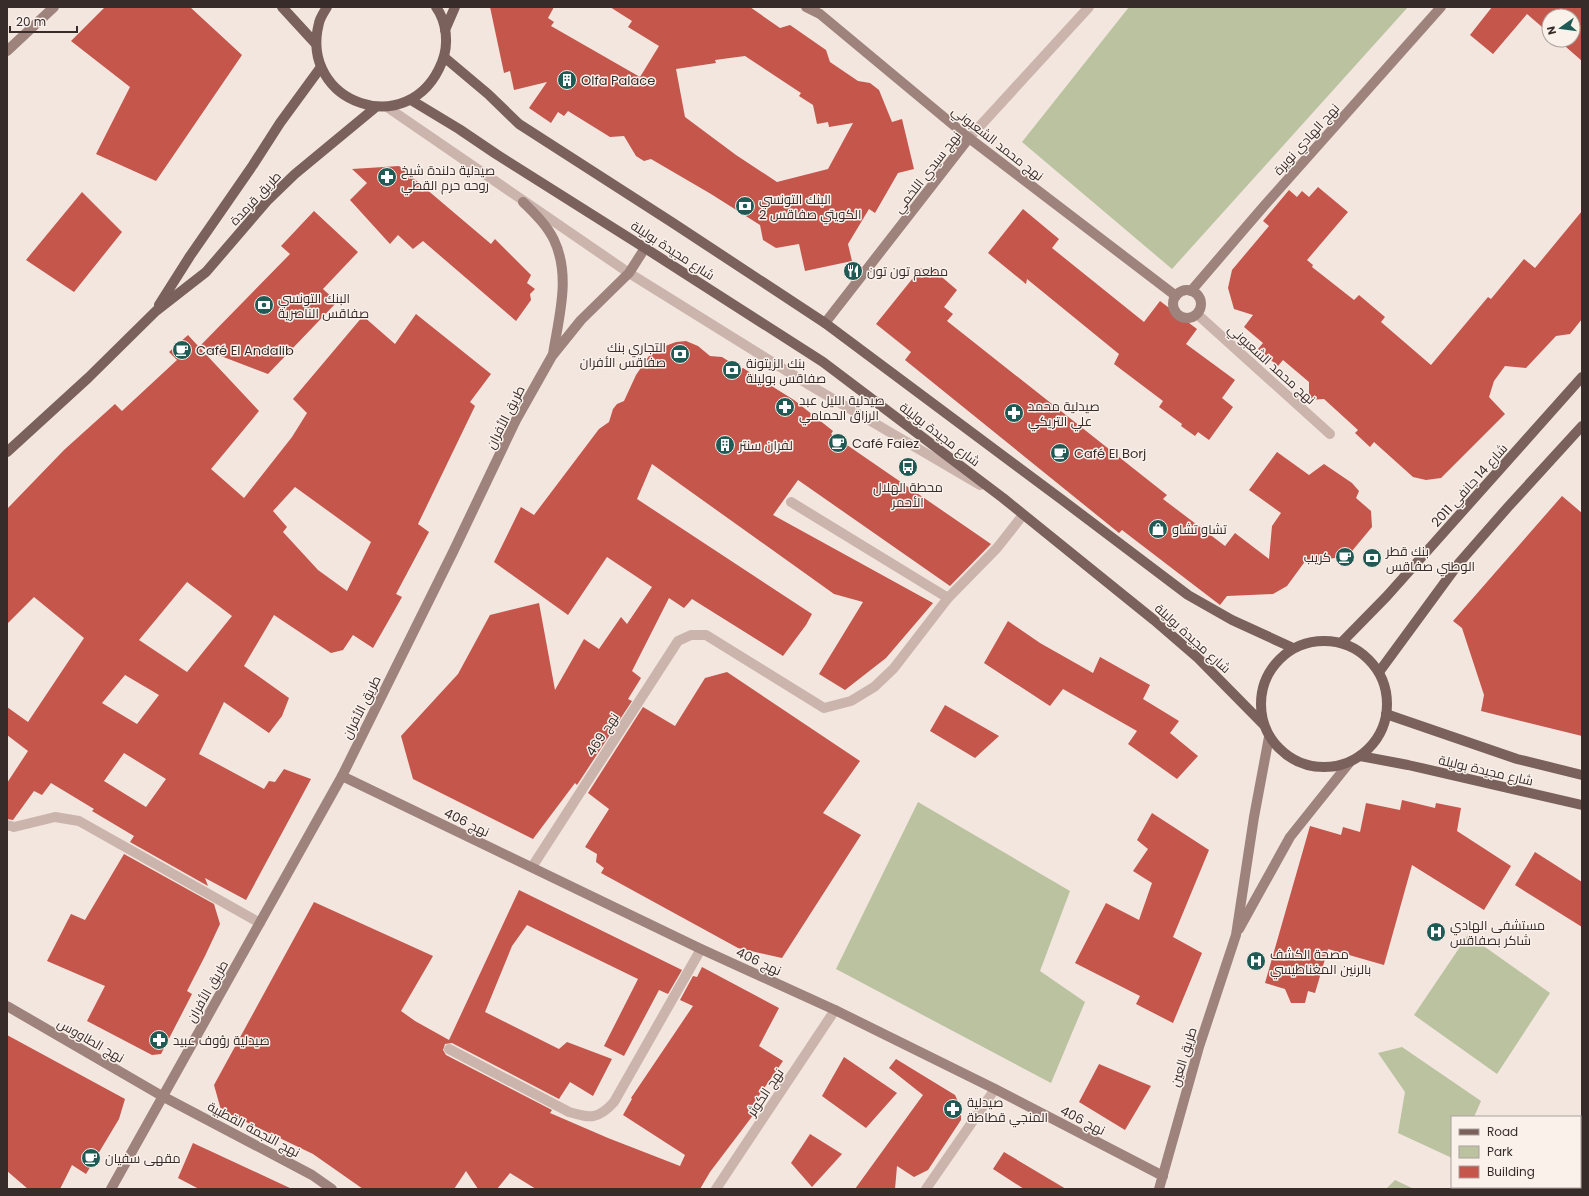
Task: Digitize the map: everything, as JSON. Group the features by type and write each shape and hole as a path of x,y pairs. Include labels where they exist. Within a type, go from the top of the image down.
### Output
{"main road":[{"path":"282,7 316,44"},
{"path":"327,7 319,23 316,44 321,67 330,82 343,94 359,103 376,107 387,107 410,100 426,89 437,74 444,57 446,43 445,30 436,7"},
{"path":"445,30 455,7"},
{"name":"شارع مجيدة بوليلة","path":"444,57 488,94 519,124 680,227 824,323 1188,595 1232,620 1293,648"},
{"name":"طريق قرمدة","path":"156,310 190,256 254,165 280,123 321,67"},
{"name":"شارع مجيدة بوليلة","path":"410,100 459,129 823,362 1003,498 1154,620 1198,658 1263,724"},
{"name":"طريق قرمدة","path":"7,452 88,378 156,310 206,272 267,201 295,174 376,107"},
{"name":"شارع 14 جانفي 2011","path":"1341,643 1392,591 1582,377"},
{"path":"1378,672 1459,563 1582,426"},
{"path":"1325,640 1341,643 1356,649 1369,659 1378,672 1386,692 1386,714 1382,730 1372,745 1360,756 1350,762 1335,767 1320,768 1304,765 1290,758 1278,749 1269,736 1263,724 1260,706 1262,689 1268,672 1279,658 1293,648 1309,642 1325,640"},
{"name":"شارع مجيدة بوليلة","path":"1386,714 1516,759 1582,775"},
{"name":"شارع مجيدة بوليلة","path":"1360,756 1408,765 1582,805"}],"street":[{"path":"7,52 54,7"},
{"name":"نهج محمد الشعبوني","path":"806,7 822,11 969,138 1176,296"},
{"name":"نهج سيدي اللخمي","path":"824,323 969,138 1089,7"},
{"name":"نهج الهادي نويرة","path":"1191,290 1441,7"},
{"path":"387,107 523,202 629,273 811,386 1003,498"},
{"path":"523,202 543,222 554,239 563,267 563,295 552,356"},
{"name":"طريق الأفران","path":"111,1189 342,776 450,559 516,420 552,356 581,320 629,273 645,248"},
{"path":"1191,290 1199,296 1201,305 1197,314 1184,317 1177,313 1174,305 1176,296 1182,291 1191,290"},
{"name":"نهج محمد الشعبوني","path":"1197,314 1330,434"},
{"path":"791,502 948,598 997,548 1023,515"},
{"name":"نهج 469","path":"532,867 678,641 691,635 706,635 824,708 851,701 874,687 894,668 948,598"},
{"name":"طريق العين","path":"1159,1189 1199,1047 1236,935 1254,817 1269,736"},
{"name":"طريق العين","path":"1236,935 1290,837 1350,762"},
{"name":"نهج 406","path":"342,776 701,949 835,1010 995,1089 1163,1176"},
{"path":"7,826 14,827 55,817 79,821 260,923"},
{"path":"449,1049 569,1112 583,1116 595,1116 605,1112 614,1102 701,949"},
{"name":"نهج الطاووس","path":"7,1006 162,1096"},
{"name":"نهج الكوثر","path":"716,1189 835,1010"},
{"path":"926,1189 995,1089"},
{"name":"نهج النجمة القطبية","path":"162,1096 312,1175 332,1189"}],"green space":[{"path":"1129,7 1408,7 1172,269 1022,142"},
{"path":"918,802 1070,891 1040,971 1085,1002 1051,1083 836,969"},
{"path":"1468,935 1550,993 1497,1074 1414,1015"},
{"path":"1402,1047 1481,1101 1474,1116 1451,1116 1451,1158 1398,1133 1405,1092 1378,1053"},
{"path":"1395,1180 1414,1189 1386,1189"}],"building":[{"path":"105,7 190,7 242,55 156,181 96,154 130,87 71,41"},
{"path":"490,7 554,7 548,18 554,22 551,26 640,77 659,46 628,27 632,21 610,7 750,7 780,28 790,25 826,50 830,62 858,81 870,83 879,90 892,122 902,119 914,169 898,173 875,213 869,209 848,244 852,261 805,271 799,244 776,248 763,240 760,225 651,159 644,161 636,156 624,136 610,137 568,111 564,116 558,112 551,123 529,108 547,82 514,90 510,71 504,73","holes":["745,56 801,93 799,96 813,105 817,124 828,122 829,127 853,123 828,169 777,182 736,155 685,117 676,69 716,63 715,60"]},
{"path":"1492,7 1582,7 1582,61 1567,48 1581,48 1581,8 1541,8 1541,26 1527,14 1493,54 1470,35"},
{"path":"399,166 491,244 495,239 531,275 527,283 535,289 530,294 531,300 516,321 423,241 413,249 398,235 390,244 350,200 367,183 352,169"},
{"path":"1318,187 1348,212 1307,260 1313,265 1312,267 1354,300 1359,295 1385,317 1381,322 1431,365 1488,297 1491,299 1524,259 1535,268 1582,211 1582,319 1570,334 1556,336 1526,368 1505,366 1494,381 1489,397 1505,414 1441,478 1426,480 1413,477 1374,442 1370,447 1355,433 1358,430 1324,399 1309,400 1309,382 1283,360 1278,366 1258,349 1263,343 1244,327 1253,315 1234,309 1228,288 1232,270 1269,226 1263,221 1289,190 1297,197 1302,191 1309,197"},
{"path":"82,192 122,232 74,292 26,260"},
{"path":"1023,209 1059,239 1052,248 1144,322 1160,301 1197,329 1186,344 1235,380 1222,398 1233,407 1209,440 1198,432 1195,436 1181,426 1182,424 1159,407 1163,401 1114,364 1119,354 1027,279 1026,284 988,253"},
{"path":"314,211 358,252 323,289 337,302 268,374 200,348 259,411 211,469 244,498 292,437 307,413 293,399 363,316 395,344 416,314 491,374 470,402 475,406 418,524 429,532 396,594 402,597 373,648 353,635 343,650 331,653 274,615 244,666 289,698 282,716 269,733 224,702 199,754 264,789 269,781 275,782 284,769 311,779 246,900 205,878 208,886 130,842 134,836 92,811 94,809 51,783 42,795 34,791 13,820 7,819 7,783 28,751 7,735 7,707 28,722 84,638 34,597 7,624 7,509 64,450 115,404 122,411 177,360 169,352 188,335 199,347 290,254 281,246","holes":["295,487 371,542 347,591 318,570 283,532 287,527 273,511","187,582 232,616 187,672 139,640","125,675 159,695 137,724 102,703","124,753 166,779 146,807 104,781"]},
{"path":"930,267 957,290 944,307 953,314 947,321 1167,495 1163,499 1225,546 1235,533 1269,559 1272,526 1281,513 1249,490 1277,452 1309,475 1324,464 1352,483 1359,491 1356,498 1371,511 1372,527 1352,551 1340,557 1318,561 1306,560 1287,586 1273,594 1227,596 1220,605 1122,530 1119,533 905,360 911,352 876,324 921,268 926,272"},
{"path":"686,341 698,346 710,356 722,357 741,369 743,368 794,400 833,431 831,434 991,544 950,586 798,480 773,515 933,603 886,658 845,690 819,674 863,602 834,594 652,464 637,499 812,614 806,625 783,656 692,599 684,608 669,598 632,671 641,678 628,699 632,701 577,785 575,783 533,839 413,779 401,736 458,674 490,615 539,603 555,690 584,639 599,649 621,617 627,624 652,587 607,557 568,615 494,562 521,507 534,515 599,429 609,422 613,409 617,404 624,401 636,375 649,356 660,348 676,342"},
{"path":"1562,496 1582,513 1582,736 1481,711 1484,695 1462,628 1453,621"},
{"path":"1008,621 1040,643 1093,673 1100,657 1150,685 1143,699 1179,721 1170,733 1198,756 1177,779 1128,744 1137,731 1063,689 1050,706 984,663"},
{"path":"727,672 860,761 823,813 861,835 782,958 738,948 601,873 604,868 596,862 597,854 585,847 609,809 588,793 643,707 675,726 705,678"},
{"path":"945,705 999,736 975,758 930,731"},
{"path":"1402,800 1435,808 1436,803 1461,808 1457,831 1511,866 1484,910 1412,865 1384,965 1328,949 1315,993 1308,991 1305,1003 1291,1003 1285,989 1265,983 1310,826 1341,835 1343,827 1360,832 1366,803 1400,810"},
{"path":"1152,813 1209,850 1173,937 1202,953 1173,1023 1136,1004 1140,996 1075,963 1106,903 1139,920 1152,883 1133,871 1148,849 1137,840"},
{"path":"1535,852 1582,882 1582,927 1515,885"},
{"path":"124,854 214,904 220,924 187,991 192,994 161,1054 152,1055 87,1021 105,986 47,961 71,914 85,920"},
{"path":"519,890 682,970 668,994 659,990 624,1056 604,1046 638,979 527,925 512,946 485,1012 559,1049 567,1042 612,1059 593,1096 570,1082 559,1099 452,1043 445,1044 443,1050 446,1055 552,1110 550,1113 608,1138 680,1166 685,1155 623,1115 632,1099 631,1098 693,1006 680,1000 693,976 697,977 702,967 779,1008 759,1046 783,1061 751,1107 757,1110 710,1172 700,1189 536,1189 510,1173 497,1189 478,1189 466,1171 454,1189 363,1189 313,1154 221,1110 214,1085 314,902 433,956 401,1011 415,1021 449,1040"},
{"path":"7,1035 125,1099 119,1119 86,1174 72,1165 60,1189 28,1189 7,1171"},
{"path":"844,1057 897,1093 866,1128 822,1096"},
{"path":"896,1059 955,1095 961,1108 961,1120 928,1170 914,1177 897,1166 895,1189 855,1189 923,1095 889,1068"},
{"path":"1099,1064 1151,1086 1125,1130 1079,1102"},
{"path":"810,1134 842,1154 812,1187 791,1163"},
{"path":"193,1143 292,1189 199,1189 178,1178"},
{"path":"1004,1152 1066,1189 1024,1189 993,1169"}],"place":[{"name":"Olfa Palace","path":"567,80"},
{"name":"صيدلية دلندة شيخ روحه حرم القطي","path":"387,177"},
{"name":"البنك التونسي الكويتي صفاقس 2","path":"745,206"},
{"name":"مطعم تون تون","path":"853,271"},
{"name":"البنك التونسي صفاقس الناصرية","path":"264,305"},
{"name":"Café El Andalib","path":"182,350"},
{"name":"التجاري بنك صفاقس الأفران","path":"680,354"},
{"name":"بنك الزيتونة صفاقس بوليلة","path":"732,370"},
{"name":"صيدلية الليل عبد الرزاق الحمامي","path":"785,407"},
{"name":"صيدلية محمد علي التريكي","path":"1014,413"},
{"name":"Café Faiez","path":"838,443"},
{"name":"لفران سنتر","path":"725,445"},
{"name":"Café El Borj","path":"1060,453"},
{"name":"محطة الهلال الأحمر","path":"908,467"},
{"name":"تشاو تشاو","path":"1158,529"},
{"name":"كريب","path":"1345,557"},
{"name":"بنك قطر الوطني صفاقس","path":"1372,558"},
{"name":"مستشفى الهادي شاكر بصفاقس","path":"1436,932"},
{"name":"مصحة الكشف بالرنين المغناطيسي","path":"1256,961"},
{"name":"صيدلية رؤوف عبيد","path":"159,1040"},
{"name":"صيدلية المنجي قطاطة","path":"953,1109"},
{"name":"مقهى سفيان","path":"91,1158"}]}
